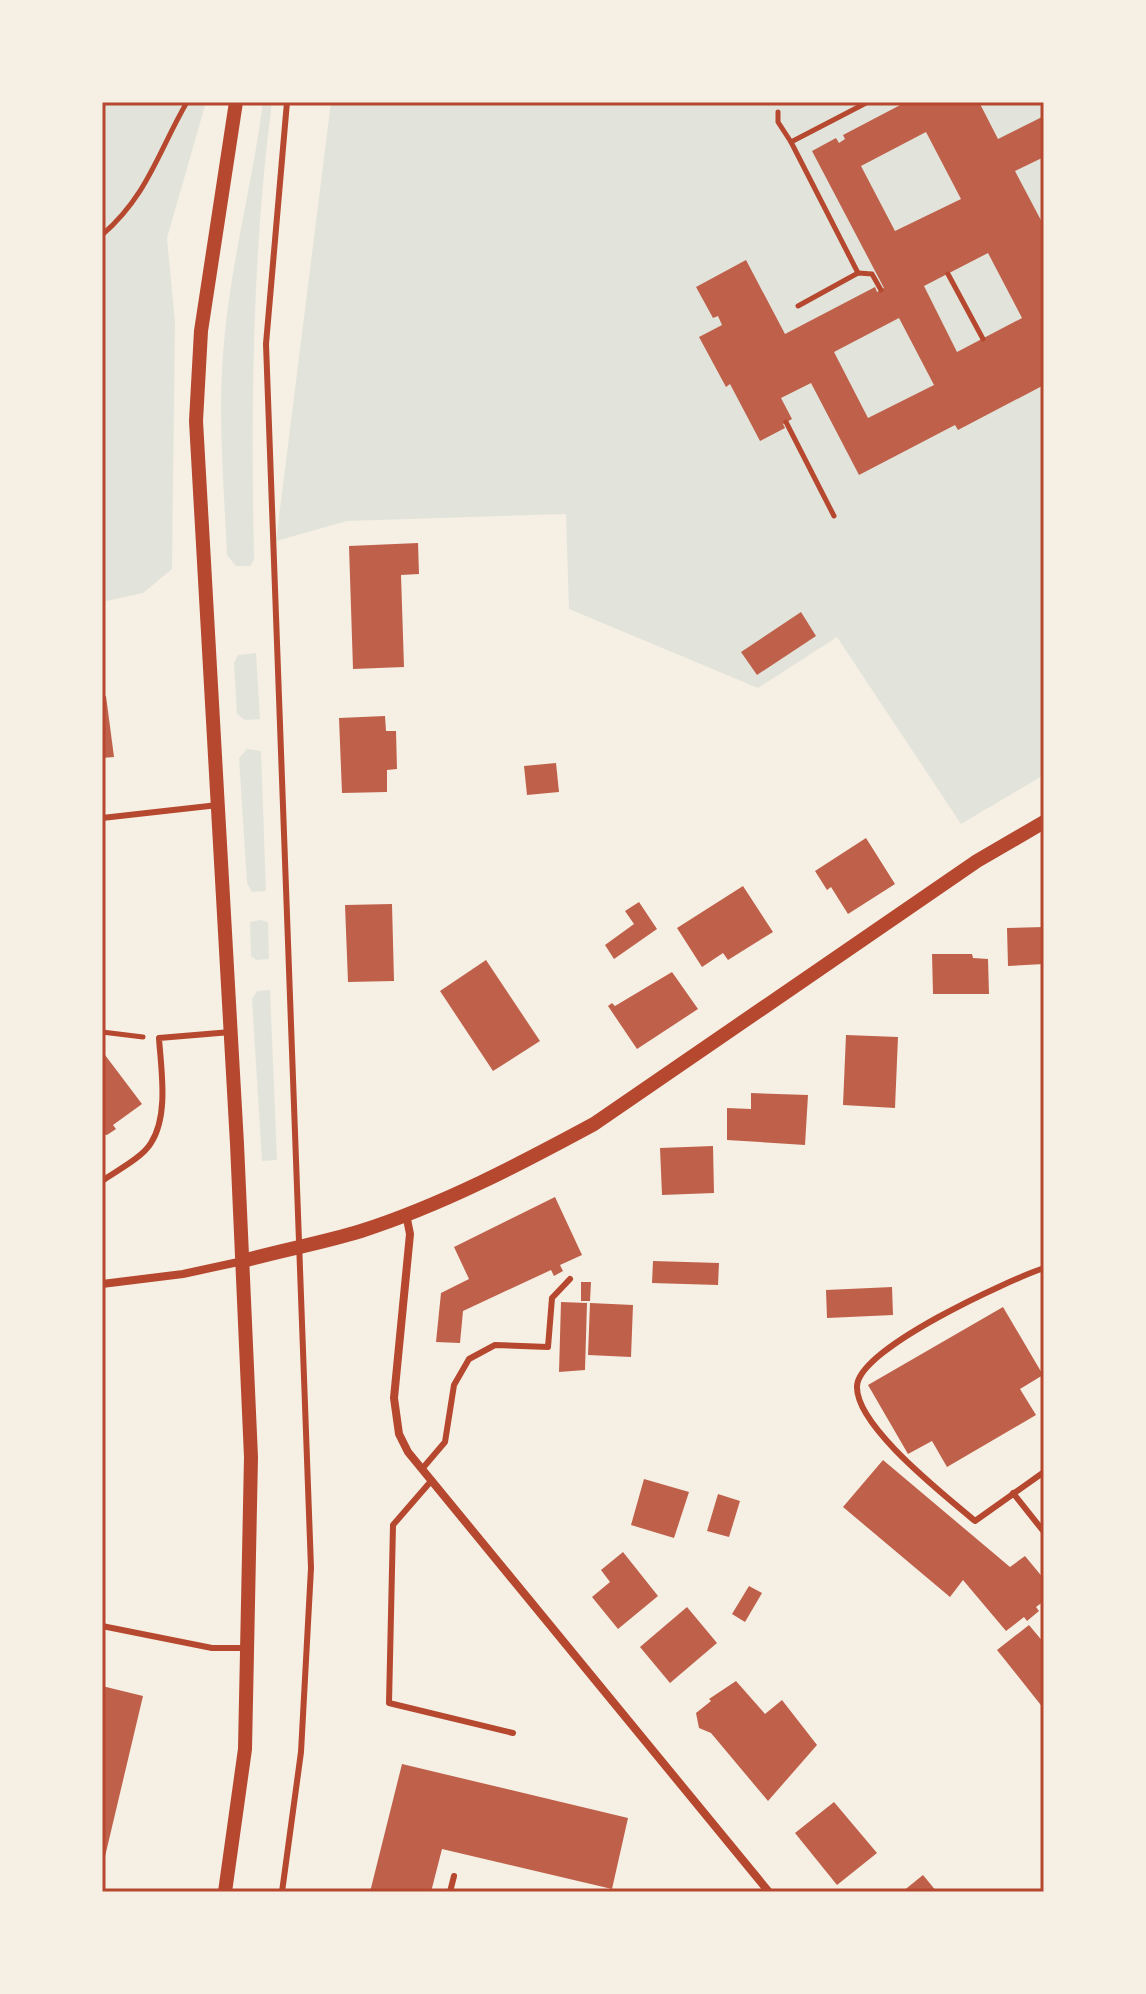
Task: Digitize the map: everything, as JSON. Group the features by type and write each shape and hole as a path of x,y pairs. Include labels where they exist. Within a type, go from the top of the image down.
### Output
{"street":[{"path":"225,1892 245,1749 250,1648 251,1457 231,1032 196,421 201,331 236,102"},
{"path":"102,1284 183,1274 363,1230 521,1162 594,1124 977,861 1044,822"},
{"path":"406,1214 410,1234 395,1418 403,1443 769,1892"}],"lane":[{"path":"282,1892 305,1704 311,1568 266,344 287,102"},
{"path":"102,818 218,805"},
{"path":"102,1181 150,1145 155,1134 161,1092 159,1038 231,1032"},
{"path":"1044,1268 956,1307 877,1356 858,1379 856,1389 871,1421 895,1450 975,1521 1044,1472"},
{"path":"422,1469 445,1442 454,1385 469,1359 495,1345 548,1347 552,1298 570,1279"},
{"path":"432,1480 393,1525 389,1703 513,1733"},
{"path":"1013,1493 1044,1532"},
{"path":"102,1626 212,1648 250,1648"},
{"path":"450,1892 454,1876"}],"path":[{"path":"102,235 128,212 149,181 187,102"},
{"path":"791,142 868,102"},
{"path":"778,112 778,122 858,273"},
{"path":"798,306 858,273 872,274 881,290"},
{"path":"948,274 983,339"},
{"path":"786,422 834,516"},
{"path":"102,1032 159,1038"}],"shaded area":[{"path":"102,102 206,102 167,238 175,323 172,569 143,593 102,602"},
{"path":"263,102 272,102 260,217 254,331 254,560 250,566 236,566 227,555 221,429 223,354 230,291"},
{"path":"331,102 1044,102 1044,775 961,824 837,637 758,688 569,609 566,514 347,521 276,541"},
{"path":"256,653 260,719 245,720 237,714 234,663 238,655"},
{"path":"247,749 261,751 266,891 252,892 247,883 239,758"},
{"path":"250,922 268,922 269,959 256,960 251,956"},
{"path":"270,990 277,1160 262,1161 252,999 257,991"}],"building":[{"path":"906,102 979,102 998,139 1044,116 1044,157 1015,171 1044,226 1044,385 958,430 955,425 859,475 811,383 781,398 792,419 783,424 785,428 760,441 730,384 726,387 699,337 722,325 718,316 713,318 696,287 746,260 785,334 875,287 877,292 884,288 812,151 836,138 839,143 845,139 843,135","holes":["926,132 961,199 895,231 861,166","988,253 1022,318 957,352 924,286","899,318 934,385 868,418 834,352"]},
{"path":"418,543 419,574 401,575 404,667 353,669 349,546"},
{"path":"801,612 816,636 757,675 741,652"},
{"path":"106,696 114,757 102,758 102,697"},
{"path":"385,716 386,731 396,731 397,769 387,770 387,792 342,793 339,718"},
{"path":"556,763 559,792 527,795 524,766"},
{"path":"866,838 895,884 848,914 831,887 827,890 815,871"},
{"path":"743,886 773,932 728,960 723,953 702,967 677,928"},
{"path":"639,902 657,929 614,959 605,945 634,924 625,911"},
{"path":"392,904 394,981 348,982 345,905"},
{"path":"1044,927 1044,964 1008,966 1007,928"},
{"path":"932,954 972,954 973,958 988,959 989,994 933,994"},
{"path":"486,960 540,1041 493,1071 440,991"},
{"path":"672,972 698,1009 637,1049 608,1006 612,1003 615,1006"},
{"path":"846,1035 898,1037 895,1108 843,1105"},
{"path":"102,1051 142,1104 113,1125 116,1129 107,1135 102,1134"},
{"path":"751,1093 808,1095 805,1145 727,1140 727,1108 751,1109"},
{"path":"713,1146 714,1193 662,1195 660,1148"},
{"path":"555,1197 582,1255 560,1265 563,1271 554,1276 551,1270 463,1311 460,1343 436,1342 441,1293 469,1279 454,1247"},
{"path":"653,1261 719,1263 718,1285 652,1283"},
{"path":"581,1282 591,1282 590,1301 581,1301"},
{"path":"892,1287 893,1315 827,1318 826,1290"},
{"path":"561,1302 587,1303 585,1370 559,1372"},
{"path":"590,1303 633,1305 631,1357 588,1355"},
{"path":"1003,1307 1043,1375 1020,1389 1036,1415 947,1467 932,1441 908,1454 868,1385"},
{"path":"883,1460 1010,1567 1025,1556 1044,1579 1044,1601 1036,1607 1039,1611 1027,1621 1024,1617 1006,1631 963,1580 950,1597 843,1507"},
{"path":"644,1479 689,1492 674,1538 631,1525"},
{"path":"718,1494 740,1501 729,1537 707,1531"},
{"path":"623,1552 658,1596 618,1629 592,1597 610,1582 601,1570"},
{"path":"749,1586 762,1593 745,1622 732,1614"},
{"path":"687,1607 717,1643 670,1683 640,1647"},
{"path":"1029,1625 1044,1643 1044,1709 997,1650"},
{"path":"736,1681 765,1714 782,1700 817,1745 768,1801 711,1733 699,1728 696,1713 711,1701 709,1699"},
{"path":"102,1686 143,1696 103,1865 102,1865"},
{"path":"402,1764 628,1818 612,1889 442,1849 431,1892 370,1892"},
{"path":"834,1802 877,1853 837,1885 795,1833"},
{"path":"923,1875 937,1892 902,1892"}]}
